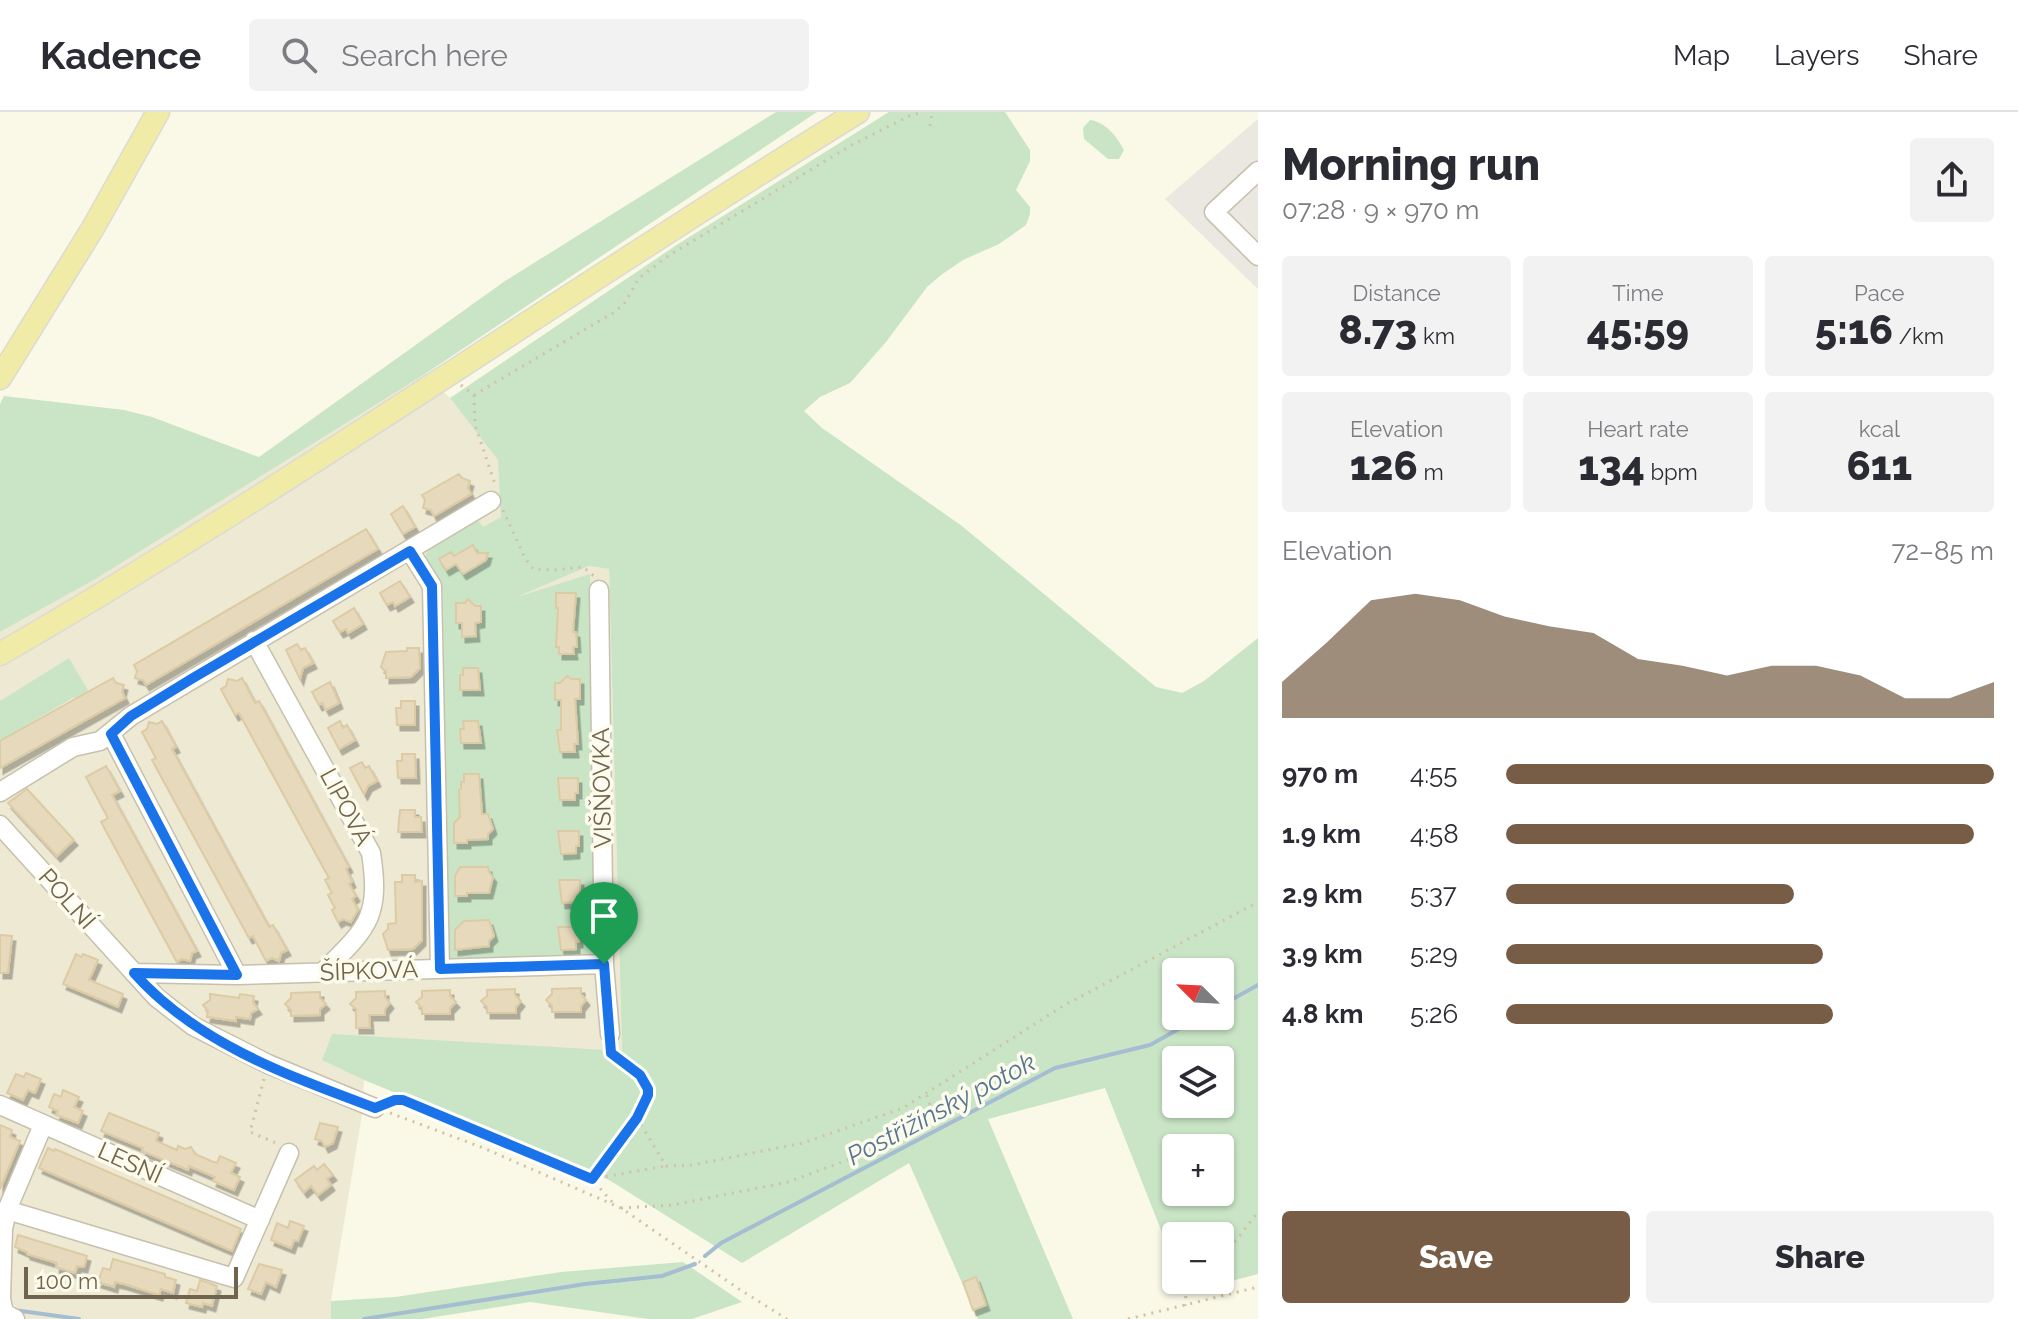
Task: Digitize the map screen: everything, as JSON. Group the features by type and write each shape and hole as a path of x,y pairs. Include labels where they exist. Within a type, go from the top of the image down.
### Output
{"main road":[{"path":"0,378 93,228 158,112"},
{"path":"0,654 377,422 858,112"}],"street":[{"path":"1258,171 1214,212 1258,256"},
{"path":"0,792 73,747 100,741 131,716 254,641 497,499"},
{"path":"410,551 432,586 440,969"},
{"name":"VIŠŇOVKA","path":"599,590 604,964 610,1034"},
{"name":"LIPOVÁ","path":"254,641 371,853 376,885 373,906 363,932 323,972"},
{"path":"111,734 237,975"},
{"name":"POLNÍ","path":"0,825 156,997 193,1026 268,1064 375,1108"},
{"name":"ŠÍPKOVÁ","path":"134,973 237,975 604,964"},
{"name":"LESNÍ","path":"0,1105 260,1220"},
{"path":"15,1319 4,1313 1,1299 3,1229 7,1210 43,1125"},
{"path":"7,1210 234,1278 289,1153"}],"path":[{"path":"599,590 594,574 588,568 538,570 528,564 497,499 475,425 474,395 613,313 624,304 645,272 739,212 850,146 923,112"},
{"path":"930,126 932,112"},
{"path":"592,1179 666,1166 692,1165 803,1143 903,1108 1063,1006 1258,902"},
{"path":"592,1179 637,1118 648,1095 640,1075 611,1053 610,1034"},
{"path":"268,1064 250,1132 276,1142 289,1153"},
{"path":"621,1208 673,1205 788,1182 899,1141 931,1125 931,1108 926,1093"},
{"path":"375,1108 403,1100 592,1179 615,1205"},
{"path":"375,1108 481,1147 621,1208 787,1319"},
{"path":"637,1118 666,1166"},
{"path":"1234,1243 1258,1212"},
{"path":"1128,1319 1258,1287"},
{"path":"1185,1306 1187,1294"}],"shaded area":[{"path":"1258,119 1258,289 1165,199"},
{"path":"425,374 450,398 499,460 505,602 589,566 609,569 622,1052 332,1035 323,1060 364,1080 362,1114 331,1300 331,1319 0,1319 0,632 94,580"}],"green space":[{"path":"776,112 817,112 425,374 94,580 0,632 0,404 4,396 124,410 152,417 259,457 505,281"},
{"path":"889,112 1005,112 1030,150 1030,161 1016,190 1030,207 1026,225 999,244 963,260 941,275 927,287 886,342 850,383 820,397 804,411 822,428 962,526 1156,687 1182,693 1204,681 1258,638 1258,1274 1234,1280 1234,1222 1162,1222 1162,1233 1105,1088 988,1119 1073,1319 978,1319 909,1163 742,1263 609,1180 322,1060 332,1034 622,1051 609,569 589,566 517,597 590,574 596,952 593,958 448,964 443,593 426,564 426,558 430,546 477,518 483,527 501,517 498,460 450,398 675,246"},
{"path":"1090,120 1106,127 1118,140 1124,150 1119,159 1108,159 1084,139 1083,128"},
{"path":"69,658 89,692 76,699 74,697 0,741 0,701"},
{"path":"683,1262 742,1302 692,1319 648,1319 530,1302 422,1319 331,1319 331,1301 395,1297 561,1272"}],"building":[{"path":"459,474 470,481 468,488 471,494 434,516 431,510 423,508 425,500 422,495"},
{"path":"403,506 415,527 403,534 391,514"},
{"path":"366,529 378,549 146,685 143,680 135,678 137,671 134,665"},
{"path":"473,545 477,553 488,553 486,560 463,574 456,564 446,570 439,559 451,552 454,556"},
{"path":"400,581 410,597 395,606 393,602 387,605 380,593"},
{"path":"556,593 576,593 573,632 576,632 577,647 573,647 574,654 559,654 559,647 556,647"},
{"path":"468,599 475,606 481,606 481,622 475,623 476,636 462,637 462,623 456,623 456,603 465,603"},
{"path":"354,608 363,624 348,633 346,629 340,632 333,621"},
{"path":"297,644 301,650 305,648 313,663 303,668 300,679 286,650"},
{"path":"407,648 419,648 420,668 411,677 386,678 386,672 381,667 386,652 407,651"},
{"path":"463,668 478,668 480,690 460,690"},
{"path":"567,676 580,679 580,699 575,699 578,744 574,744 575,752 560,752 557,730 561,730 561,700 555,700 555,683 560,683"},
{"path":"113,678 116,683 124,685 122,692 125,698 0,768 0,741"},
{"path":"242,678 255,703 259,701 349,867 346,869 352,882 349,884 356,896 352,899 358,910 351,922 343,919 338,922 328,895 332,893 325,880 329,878 239,713 235,715 221,689 228,679 237,681"},
{"path":"330,682 339,703 326,710 322,703 319,705 312,692"},
{"path":"401,701 415,701 415,725 397,725 396,708 401,708"},
{"path":"162,721 176,747 172,749 241,876 269,927 273,925 287,950 281,953 279,961 272,958 266,961 253,936 249,938 152,760 156,758 142,732 149,722 157,724"},
{"path":"340,721 343,728 347,725 355,740 339,749 328,728"},
{"path":"463,721 478,721 481,743 461,743"},
{"path":"402,754 415,754 416,778 398,778 397,761 402,761"},
{"path":"362,762 365,768 369,766 377,781 368,786 364,794 350,768"},
{"path":"106,766 120,791 112,795 197,951 192,953 190,961 182,959 177,962 101,822 108,818 86,777"},
{"path":"464,774 479,774 482,814 488,814 493,829 488,839 454,843 454,823 460,817 459,790"},
{"path":"558,778 578,778 575,800 560,800"},
{"path":"27,789 74,840 57,856 8,803"},
{"path":"400,810 415,810 415,817 421,817 422,832 398,832"},
{"path":"558,831 579,831 576,853 561,854"},
{"path":"460,867 488,867 493,877 489,893 455,896 455,876"},
{"path":"402,875 415,875 415,882 422,881 422,940 413,949 388,950 383,934 388,924 396,923 395,882 402,882"},
{"path":"559,880 580,880 577,902 562,903"},
{"path":"489,920 494,936 489,946 455,950 455,930 464,921"},
{"path":"558,927 579,927 576,949 561,950"},
{"path":"0,935 12,936 8,973 0,973"},
{"path":"76,954 98,960 89,980 123,994 118,1007 63,984"},
{"path":"581,988 586,1000 581,1012 552,1012 552,1006 546,1000 552,989"},
{"path":"515,989 515,995 521,1001 516,1013 487,1013 487,1007 481,1001 487,996 487,990"},
{"path":"450,990 450,996 456,1002 450,1008 450,1014 422,1014 422,1008 416,1002 422,997 422,991"},
{"path":"385,991 390,1003 385,1015 369,1015 370,1028 356,1028 356,1009 350,1004 356,998 356,992"},
{"path":"320,992 320,998 326,1004 320,1009 320,1015 291,1016 291,1010 285,1004 291,993"},
{"path":"210,994 239,998 240,994 254,996 253,1002 258,1009 251,1013 250,1019 236,1017 236,1021 207,1017 208,1011 203,1005 210,1000"},
{"path":"26,1073 41,1079 35,1093 28,1090 23,1100 7,1093 16,1074 24,1077"},
{"path":"63,1090 79,1097 74,1107 83,1111 78,1123 56,1115 58,1111 49,1107 54,1094 61,1097"},
{"path":"109,1113 159,1133 156,1141 177,1150 178,1146 185,1149 191,1147 195,1154 211,1161 217,1163 220,1156 236,1163 231,1173 240,1177 234,1190 213,1181 215,1177 189,1166 188,1170 101,1131"},
{"path":"320,1123 338,1127 333,1143 325,1147 322,1141 315,1139"},
{"path":"0,1125 12,1130 10,1137 20,1141 0,1189"},
{"path":"48,1148 241,1229 232,1251 39,1168"},
{"path":"324,1164 333,1175 327,1179 331,1185 318,1195 311,1186 304,1192 295,1180 314,1166 317,1170"},
{"path":"290,1221 304,1226 298,1241 294,1240 291,1248 271,1240 277,1223 288,1228"},
{"path":"18,1235 87,1256 84,1267 77,1266 75,1273 56,1267 57,1263 27,1254 15,1247"},
{"path":"113,1259 176,1280 173,1293 161,1289 159,1295 115,1282 114,1287 98,1282 103,1268 110,1270"},
{"path":"259,1264 282,1270 276,1287 266,1282 261,1294 248,1289"},
{"path":"976,1277 986,1305 973,1310 963,1282"},
{"path":"200,1280 217,1286 212,1306 186,1303 190,1289 197,1291"}],"waterway":[{"name":"Postřižínský potok","path":"1234,998 1258,985"},
{"name":"Postřižínský potok","path":"705,1256 721,1243 1055,1068 1150,1045 1177,1030"},
{"name":"Postřižínský potok","path":"364,1319 585,1284 662,1276 695,1264"},
{"name":"Postřižínský potok","path":"14,1310 79,1319"}],"route":[{"path":"410,551 432,586 440,969 604,964 611,1053 640,1075 648,1095 637,1118 592,1179 403,1100 375,1108 231,1047 193,1026 156,997 134,973 237,975 111,734 131,716 193,678 410,551"}]}
